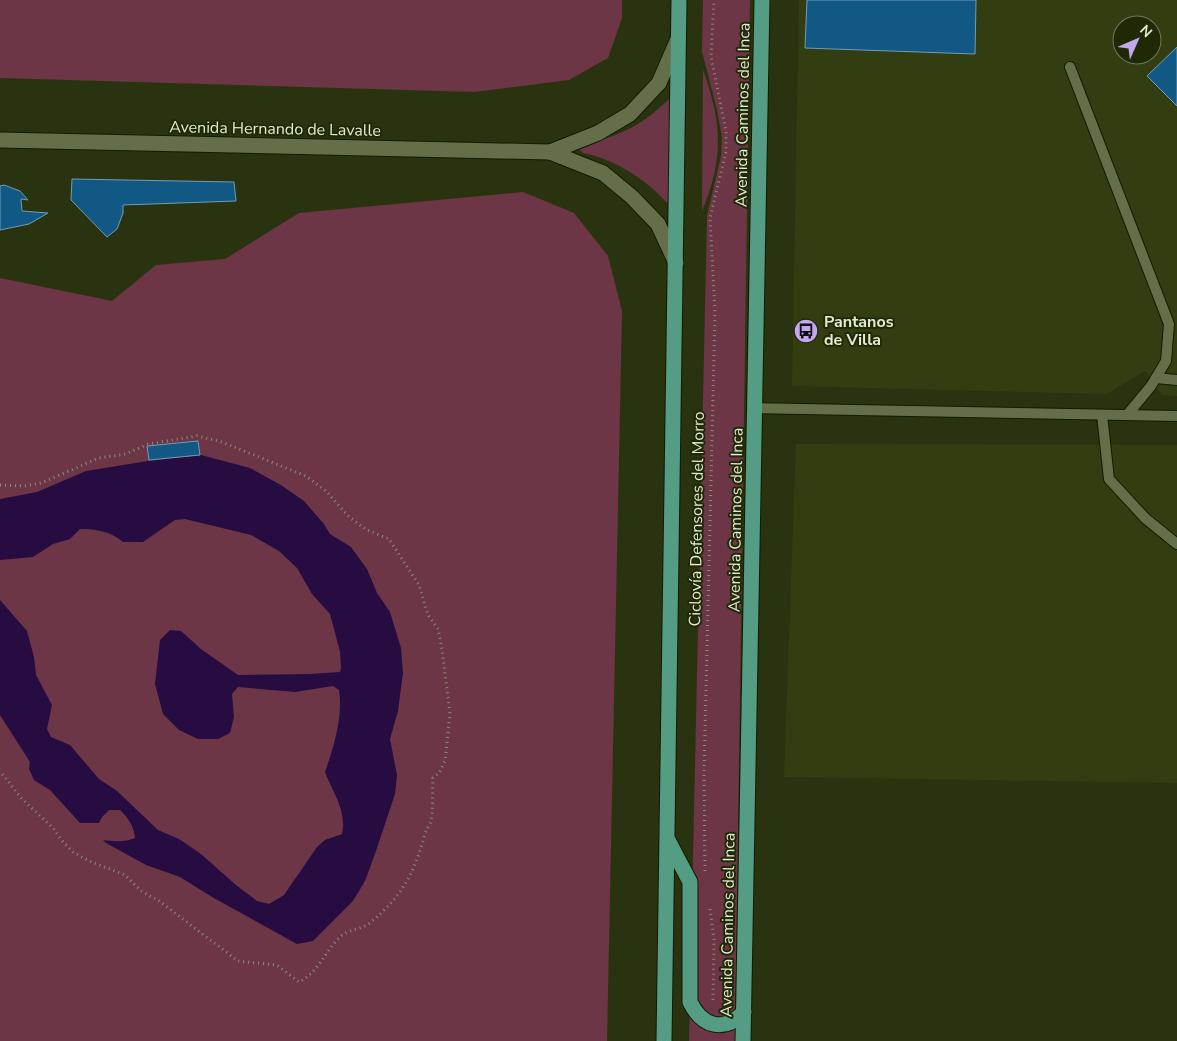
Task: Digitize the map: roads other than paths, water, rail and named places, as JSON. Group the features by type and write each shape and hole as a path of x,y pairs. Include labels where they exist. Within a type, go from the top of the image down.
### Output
{"main road":[{"path":"664,1041 679,0"},
{"name":"Avenida Caminos del Inca","path":"743,1041 762,0"},
{"path":"667,839 690,882 690,1002 694,1012 700,1018 713,1024 725,1024 737,1019 744,1012"}],"street":[{"name":"Avenida Hernando de Lavalle","path":"550,152 598,133 630,114 659,83 678,39"},
{"name":"Avenida Hernando de Lavalle","path":"0,140 550,152 603,173 632,196 658,224 676,263"}],"lane":[{"path":"1070,67 1169,324 1166,361 1152,386 1127,415"},
{"path":"1156,378 1177,380"},
{"path":"755,408 1177,416"},
{"path":"1102,415 1109,480 1145,518 1177,544"}],"place":[{"name":"Pantanos de Villa","path":"806,331"}]}
